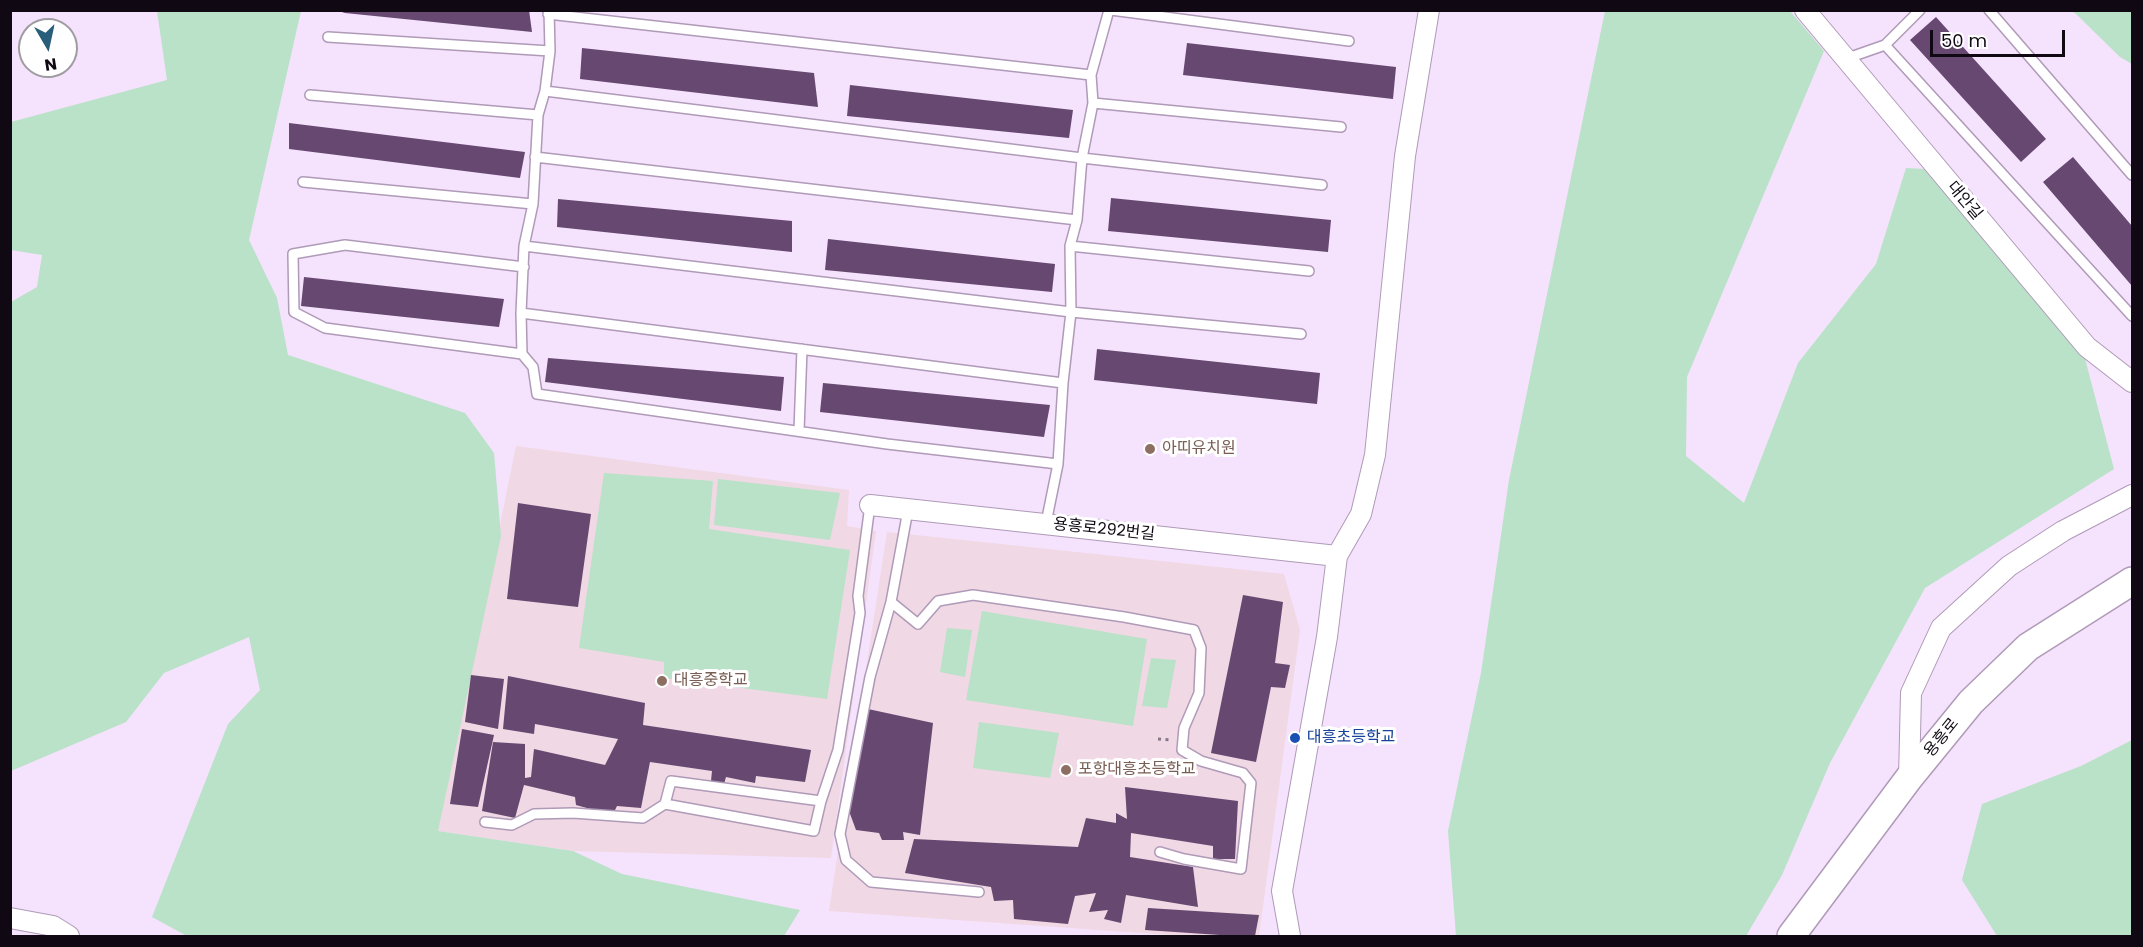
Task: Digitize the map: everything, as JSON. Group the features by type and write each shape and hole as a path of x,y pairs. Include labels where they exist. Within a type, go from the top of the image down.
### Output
{"main road":[{"name":"용흥로","path":"1791,936 1909,778 1971,702 2028,647 2133,581"}],"street":[{"path":"1290,936 1282,891 1327,637 1337,556 1361,514 1375,455 1405,156 1429,10"},
{"name":"대안길","path":"1805,10 2087,347 2133,382"},
{"path":"1909,778 1911,693 1941,628 2009,566 2063,531 2133,495"},
{"name":"용흥로292번길","path":"870,505 1337,556"},
{"path":"10,918 53,926 69,936"}],"lane":[{"path":"1046,523 1058,464 1063,383 1071,312 1070,246 1077,220 1082,158 1093,103 1091,75 1110,10 1349,41"},
{"path":"1845,59 1886,45 1920,10"},
{"path":"1989,10 2133,175"},
{"path":"1058,464 537,394 533,367 522,354 524,246 533,204 538,115 545,91 550,51 548,12 1091,75"},
{"path":"328,37 550,51"},
{"path":"1886,45 2133,316"},
{"path":"545,91 1082,158 1322,184"},
{"path":"310,95 538,115"},
{"path":"1093,103 1341,127"},
{"path":"536,156 1077,220"},
{"path":"303,182 533,204"},
{"path":"522,354 325,328 294,312 293,255 345,245 524,267"},
{"path":"524,246 1071,312 1301,334"},
{"path":"1070,246 1309,271"},
{"path":"521,313 1063,383"},
{"path":"799,431 802,349"},
{"path":"665,804 814,831 821,801 838,750 860,613 858,596 870,505"},
{"path":"908,510 891,602 870,677 840,834 846,860 871,882 979,892"},
{"path":"891,602 918,624 938,601 973,595 1124,617 1194,630 1202,648 1199,693 1184,728 1182,750 1201,761 1243,773 1251,783 1240,869 1160,852"},
{"path":"485,822 512,825 534,814 573,813 644,819 665,804 672,781 821,801"}],"shaded area":[{"name":"대흥중학교","path":"516,446 849,490 847,526 876,531 831,858 574,851 438,831"},
{"name":"포항대흥초등학교","path":"887,532 1284,574 1300,630 1259,936 1184,936 829,911"}],"green space":[{"path":"157,11 301,11 249,240 277,298 288,355 465,413 494,453 501,536 438,831 573,851 622,874 800,910 784,936 187,936 152,917 228,724 260,690 249,637 164,673 126,722 11,771 11,302 37,287 42,255 11,250 11,122 167,80"},
{"path":"1605,11 1790,11 1824,51 1687,377 1686,456 1744,503 1798,363 1876,264 1906,168 1924,169 2083,351 2114,469 1925,588 1830,763 1782,875 1746,936 1456,936 1448,831 1481,673 1509,480"},
{"path":"2069,11 2132,11 2132,64 2120,57 2075,13"},
{"path":"604,473 713,481 709,529 850,550 827,699 664,678 664,662 579,648"},
{"path":"718,479 840,493 830,540 714,525"},
{"path":"982,611 1147,639 1133,726 966,700"},
{"path":"947,628 972,630 965,677 940,672"},
{"path":"1151,658 1176,660 1167,708 1142,706"},
{"path":"979,722 1059,733 1050,778 973,768"},
{"path":"2132,740 2132,936 1997,936 1962,880 1982,804 2081,766"}],"building":[{"path":"335,10 529,10 532,32 345,13"},
{"path":"1936,17 2046,139 2021,162 1910,40"},
{"path":"1187,43 1396,67 1393,99 1183,75"},
{"path":"582,48 814,73 818,107 580,79"},
{"path":"850,85 1073,110 1069,138 847,116"},
{"path":"289,123 525,152 520,178 289,149"},
{"path":"2073,157 2132,226 2132,286 2043,182"},
{"path":"1111,198 1331,220 1328,252 1108,231"},
{"path":"558,199 792,221 792,252 557,227"},
{"path":"828,239 1055,264 1052,292 825,270"},
{"path":"304,277 504,299 499,327 301,306"},
{"path":"1097,349 1320,373 1317,404 1094,380"},
{"path":"548,358 784,377 781,411 545,382"},
{"path":"823,383 1050,405 1044,437 820,412"},
{"path":"518,503 591,514 578,607 507,599"},
{"path":"1243,595 1283,602 1275,663 1290,665 1285,688 1271,687 1256,762 1211,753"},
{"path":"471,675 504,679 498,729 465,722"},
{"path":"508,676 645,703 643,725 811,750 805,782 756,776 755,783 726,777 724,784 711,781 712,771 650,762 641,808 617,806 614,812 594,810 576,805 575,797 524,785 515,818 482,811 493,742 525,744 525,778 531,777 534,749 605,765 618,739 535,724 534,734 503,729"},
{"path":"868,709 933,723 920,835 903,832 904,840 882,840 879,833 856,830 849,811"},
{"path":"462,729 494,735 478,807 450,804"},
{"path":"1125,787 1238,801 1235,859 1213,859 1213,846 1131,833 1130,857 1193,867 1198,907 1126,895 1121,923 1104,919 1108,910 1089,912 1096,893 1075,896 1068,924 1014,919 1013,900 994,901 991,887 905,873 914,839 1078,847 1086,818 1116,823 1116,813 1127,819"},
{"path":"1148,908 1259,915 1255,936 1235,936 1145,930"}],"place":[{"name":"아띠유치원","path":"1150,449"},
{"name":"대흥중학교","path":"662,681"},
{"name":"대흥초등학교","path":"1295,738"},
{"name":"포항대흥초등학교","path":"1066,770"}]}
